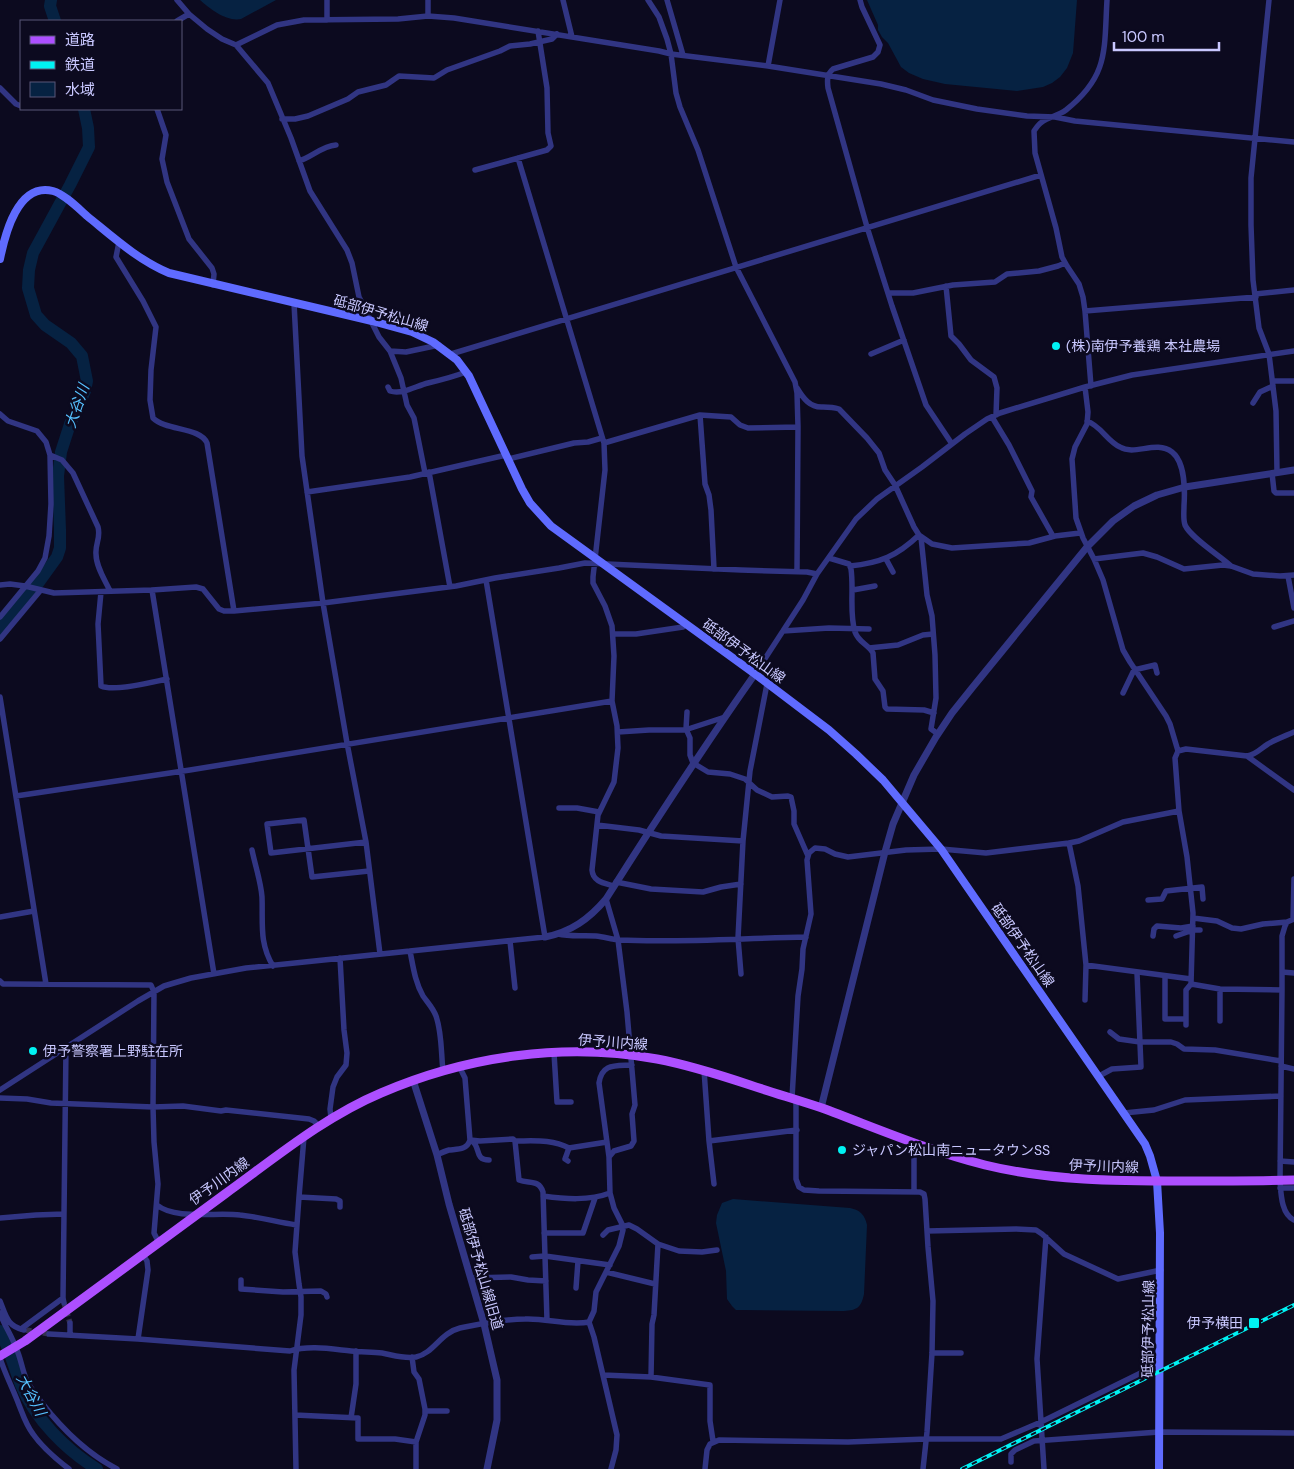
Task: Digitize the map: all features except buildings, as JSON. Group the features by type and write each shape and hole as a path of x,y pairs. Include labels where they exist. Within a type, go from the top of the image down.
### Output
{"main road":[{"name":"砥部伊予松山線","path":"0,259 6,236 19,206 33,192 46,190 59,193 119,242 150,265 160,270 180,277 372,321 424,336 450,354 466,372 522,490 538,514 550,526 597,562 755,674 828,730 883,780 941,849 1099,1076 1145,1144 1150,1156 1157,1181 1161,1270 1158,1469"},
{"name":"伊予川内線","path":"2,1356 331,1118 367,1099 413,1080 459,1066 512,1056 593,1052 632,1060 656,1058 704,1070 794,1099 955,1157 1042,1176 1085,1180 1280,1184 1294,1180"}],"street":[{"path":"177,0 189,14 222,39 236,45 268,83 310,191 347,250 352,263 359,296 379,336 390,350 401,378 407,406 414,418 450,587"},
{"path":"327,0 327,20"},
{"path":"428,0 428,16"},
{"path":"563,0 572,37"},
{"path":"648,0 661,23 671,54 676,93 680,107 698,150 736,267 796,386 798,427 797,571"},
{"path":"667,0 683,55"},
{"path":"768,66 780,0"},
{"path":"860,0 880,45 878,52 872,57 833,69 829,72 828,88 867,227 926,405 952,444"},
{"path":"1106,0 1104,54 1101,67 1092,84 1066,110 1042,122 1034,131 1035,153 1062,257 1079,284 1085,311 1088,387 1087,421 1072,458 1075,508 1080,533 1103,580 1124,650 1134,670 1166,716 1178,751 1175,758 1179,810 1187,857 1193,918 1191,982 1186,990 1186,1022 1165,1019 1165,976"},
{"path":"1269,0 1251,178 1251,225 1259,328 1269,354 1276,411 1274,491 1276,493 1294,493"},
{"path":"179,20 189,14"},
{"path":"236,45 277,25 304,20 398,19 428,16 454,18 671,54 768,66 881,84 906,90 933,100 977,109 1020,115 1055,117 1075,121 1294,142"},
{"path":"475,170 546,150 551,146 548,133 547,88 538,31"},
{"path":"282,119 296,119 308,116 348,99 358,92 386,85 399,76 434,78 447,70 510,46 530,44 552,38 557,34"},
{"path":"0,88 20,106"},
{"path":"157,110 166,136 162,159 167,182 189,239 212,268 214,274 213,284"},
{"path":"299,161 309,158 329,146 336,145"},
{"path":"518,158 603,441 605,470 597,562 592,577 610,619 613,634 612,701 618,732 618,748 614,782 599,812 592,874 599,882 650,890 703,892 741,884"},
{"path":"450,354 1041,175"},
{"path":"119,242 116,257 144,301 156,327 150,400 153,418 160,423 202,437 207,443 234,611"},
{"path":"888,293 913,293 966,283 995,282 1007,274 1039,271 1065,262"},
{"path":"946,286 951,336 971,360 994,377 997,388 994,416 1032,491 1031,497 1053,536"},
{"path":"1085,311 1294,290"},
{"path":"294,303 302,456 323,603 366,842 380,954"},
{"path":"871,354 904,340"},
{"path":"390,350 406,352 439,345"},
{"path":"0,1090 154,992 174,983 246,968 545,937 558,934 583,922 606,899 693,763 755,674 803,600 817,574 856,519 877,499 975,426 994,416 1132,375 1294,351"},
{"path":"388,387 392,392 408,390 466,372"},
{"path":"1253,403 1260,392 1273,384 1294,381"},
{"path":"796,386 808,403 814,407 834,407 839,409 873,444 879,453 885,470 895,485 914,527 920,536 932,544 952,548 1029,543 1053,536 1080,533"},
{"path":"0,414 8,421 37,431 46,442 53,456 52,504 45,558 38,571 0,617"},
{"path":"307,492 427,473 574,443 603,441 700,415 726,416 748,428 798,427"},
{"path":"700,415 706,484 709,495 714,569"},
{"path":"1087,421 1094,424 1121,448 1162,447 1170,450 1178,458 1185,487 1185,525 1195,536 1231,566"},
{"path":"53,456 62,460 73,473 98,527 100,533 96,545 96,559 110,591"},
{"path":"821,1108 893,824 914,775 952,713 1087,547 1112,521 1134,506 1157,495 1185,487 1294,470"},
{"path":"829,558 840,560 850,566 872,563 886,559 908,546 920,536"},
{"path":"920,536 927,595 932,616 936,679 936,698 932,729 938,734"},
{"path":"1094,559 1142,553 1157,557 1184,569 1223,565 1253,574 1291,575 1294,608"},
{"path":"886,559 892,572"},
{"path":"0,585 25,586 54,593 196,587 203,589 218,609 234,611 323,603 450,587 597,562 714,569 797,571 817,574"},
{"path":"850,566 855,628 858,639 873,653 876,679 883,691 885,706 887,709 924,710 934,713"},
{"path":"486,580 545,937"},
{"path":"852,590 875,586"},
{"path":"152,590 214,974"},
{"path":"0,640 40,591"},
{"path":"101,592 98,624 101,686 105,688 126,687 167,679"},
{"path":"1274,627 1294,621"},
{"path":"613,634 636,634 683,627 686,624"},
{"path":"783,630 869,629"},
{"path":"869,648 898,645 923,635 933,634"},
{"path":"1122,693 1134,670 1155,664 1157,673"},
{"path":"741,974 738,938 749,781 757,730 768,684"},
{"path":"0,697 46,984"},
{"path":"16,796 612,701"},
{"path":"687,712 686,729 690,738 690,755 693,763 708,772 730,774 745,779 757,790 772,797 790,797 794,810 794,824 808,856 811,914 798,996 794,1099 797,1130 796,1180 799,1187 804,1190 819,1192 920,1192 924,1194 933,1301 932,1353 923,1469"},
{"path":"618,732 686,729 725,717"},
{"path":"1178,751 1186,749 1252,756 1266,745 1294,732"},
{"path":"1247,756 1294,790"},
{"path":"560,808 577,808 599,812"},
{"path":"808,856 812,850 820,848 848,857 893,850 941,849 986,853 1069,843 1079,841 1124,822 1179,810"},
{"path":"366,842 308,849 271,853 267,824 304,820 308,849 312,877 370,871"},
{"path":"598,824 661,836 744,841"},
{"path":"1069,843 1078,886 1086,966 1085,1000"},
{"path":"252,850 262,895 265,949 273,966"},
{"path":"1292,920 1294,879"},
{"path":"1148,900 1162,898 1166,891 1202,887 1203,899"},
{"path":"606,899 618,940 632,1060 635,1105 632,1114 634,1141 631,1146 614,1151 609,1156"},
{"path":"0,917 34,912"},
{"path":"1193,918 1217,921 1232,928 1241,929 1292,920"},
{"path":"1292,920 1284,926 1282,936 1280,1184 1286,1213 1294,1220"},
{"path":"1153,936 1154,929 1157,926 1200,930"},
{"path":"1176,936 1193,928"},
{"path":"558,934 618,940 690,941 806,937"},
{"path":"510,941 515,988"},
{"path":"410,950 417,983 436,1018 440,1033 443,1071"},
{"path":"331,1118 330,1109 333,1087 337,1077 346,1065 347,1053 340,958"},
{"path":"1086,966 1165,976 1220,989 1282,990"},
{"path":"1282,972 1294,973"},
{"path":"1099,1076 1112,1068 1140,1067 1137,973"},
{"path":"0,981 3,984 151,985 154,992 153,1107 158,1184 154,1233 158,1244"},
{"path":"1220,989 1220,1021"},
{"path":"1110,1032 1119,1040 1171,1042 1184,1049 1215,1050 1281,1064 1294,1070"},
{"path":"0,1301 12,1326 24,1330 64,1301 66,1047"},
{"path":"554,1053 557,1102 571,1102"},
{"path":"611,1469 616,1450 617,1435 589,1322 594,1310 596,1292 622,1237 622,1226 610,1193 609,1156 599,1083 602,1072 607,1068 632,1060"},
{"path":"437,1155 446,1150 466,1147 470,1140 465,1078 459,1066"},
{"path":"704,1070 714,1184"},
{"name":"砥部伊予松山線旧道","path":"413,1080 437,1155 449,1204 484,1324 497,1380 497,1420 487,1469"},
{"path":"1124,1113 1154,1110 1185,1100 1281,1096"},
{"path":"0,1098 153,1107 192,1106 221,1111 309,1119 319,1126"},
{"path":"709,1141 797,1130"},
{"path":"296,1469 294,1370 301,1315 295,1252 304,1137"},
{"path":"470,1140 513,1139 515,1141 547,1141 569,1148 607,1142"},
{"path":"470,1140 475,1143 480,1158 488,1160"},
{"path":"515,1141 519,1180 539,1184 542,1188 547,1320"},
{"path":"914,1142 914,1192"},
{"path":"568,1161 565,1160 569,1148"},
{"path":"1280,1161 1294,1162"},
{"path":"1280,1184 1294,1188"},
{"path":"543,1196 595,1198 610,1193"},
{"path":"299,1197 336,1199 340,1201 340,1207"},
{"path":"544,1234 583,1233 595,1198"},
{"path":"157,1205 166,1211 198,1214 238,1214 296,1225"},
{"path":"0,1218 64,1214"},
{"path":"603,1235 608,1230 622,1226 633,1226 658,1244 679,1251 716,1250"},
{"path":"927,1231 1036,1230 1064,1254 1118,1279 1161,1270"},
{"path":"1044,1469 1037,1359 1046,1237"},
{"path":"651,1377 652,1324 658,1244"},
{"path":"138,1339 148,1270 147,1261 143,1255"},
{"path":"532,1257 545,1256 610,1265"},
{"path":"576,1288 578,1261"},
{"path":"606,1272 655,1284"},
{"path":"471,1278 511,1277 546,1281"},
{"path":"241,1280 241,1288 283,1292 321,1291 327,1297"},
{"path":"0,1313 27,1381 53,1417 82,1447 101,1461 117,1469"},
{"path":"50,1334 290,1351 297,1348 332,1349 412,1357 431,1349 442,1337 457,1329 525,1319 576,1324 589,1322"},
{"path":"70,1323 70,1335"},
{"path":"351,1418 356,1384 356,1351"},
{"path":"932,1353 962,1353"},
{"path":"2,1356 3,1369 28,1426 58,1461 69,1469"},
{"path":"412,1357 414,1372 420,1383 425,1411 416,1442 416,1469"},
{"path":"705,1469 708,1447 713,1441 719,1440 848,1442 1001,1439 1041,1422 1160,1364"},
{"path":"603,1375 651,1377 710,1385 710,1421 713,1441"},
{"path":"425,1411 447,1411"},
{"path":"295,1415 358,1418 358,1439 416,1442"},
{"path":"1011,1462 1011,1454 1015,1450 1028,1443 1042,1441 1159,1432 1294,1434"}],"water":[{"path":"200,0 276,0 241,19 230,19 219,14"},
{"path":"867,0 1077,0 1073,53 1067,68 1060,77 1043,87 1017,91 945,84 923,79 901,67 888,43 878,30 878,25"},
{"path":"733,1199 850,1208 862,1214 867,1225 864,1294 860,1305 855,1309 844,1311 736,1310 727,1299 726,1271 716,1223 722,1203"}],"waterway":[{"name":"大谷川","path":"51,0 50,6 55,20"},
{"name":"大谷川","path":"0,629 39,582 57,557 60,548 58,476 61,452 70,424 85,391 87,381 82,356 71,343 45,325 36,315 28,288 29,270 33,253 89,147 84,110"},
{"name":"大谷川","path":"0,1331 21,1385 34,1410 63,1443 97,1469"}],"tunnel":[{"path":"64,1303 70,1323"},
{"path":"26,1330 49,1334"}],"railway":[{"path":"962,1469 1294,1305"}],"place":[{"name":"(株)南伊予養鶏 本社農場","path":"1056,346"},
{"name":"伊予警察署上野駐在所","path":"33,1051"},
{"name":"ジャパン松山南ニュータウンSS","path":"842,1150"},
{"name":"伊予横田","path":"1254,1323"}]}
